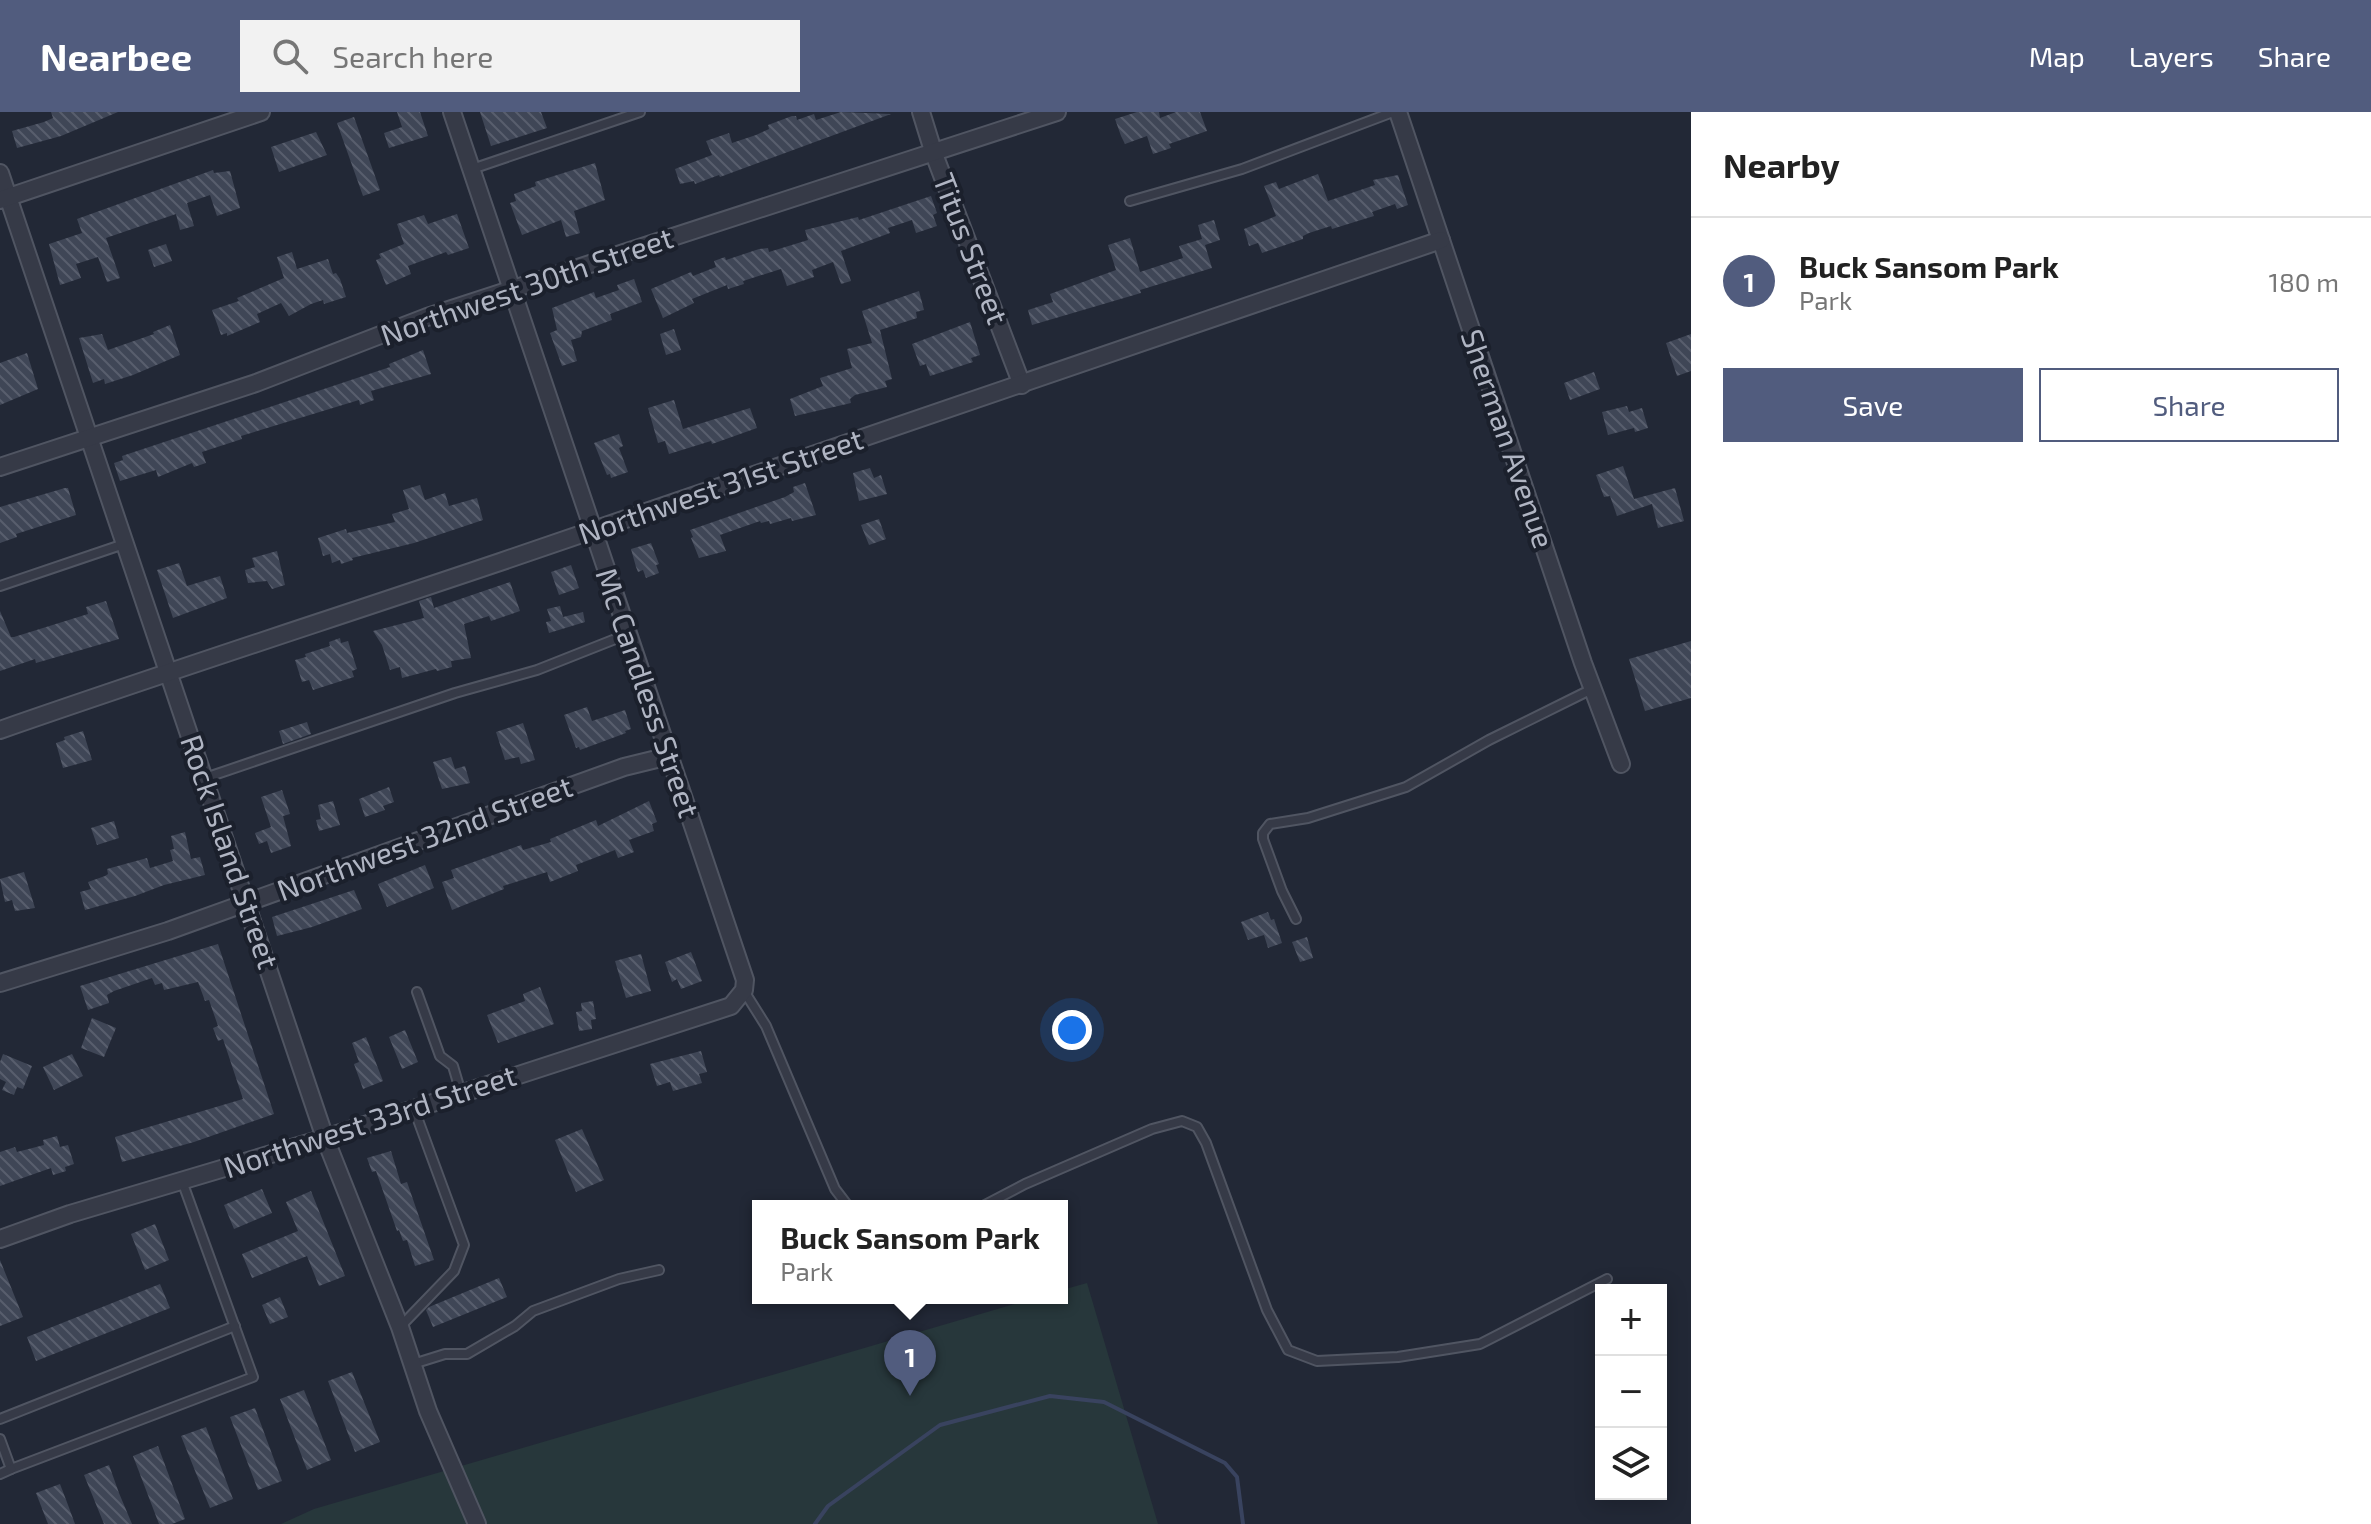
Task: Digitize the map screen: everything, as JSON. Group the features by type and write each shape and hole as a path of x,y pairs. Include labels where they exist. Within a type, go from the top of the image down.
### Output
{"street":[{"path":"4,199 261,112"},
{"name":"Mc Candless Street","path":"452,112 745,980 741,995"},
{"name":"Titus Street","path":"921,112 1022,385"},
{"name":"Northwest 30th Street","path":"0,467 256,383 427,317 1057,112"},
{"name":"Sherman Avenue","path":"1395,112 1592,689 1621,764"},
{"name":"Rock Island Street","path":"0,173 4,199 89,437 325,1138 400,1327 428,1411 477,1524"},
{"name":"Northwest 31st Street","path":"0,730 1441,240"},
{"name":"Northwest 32nd Street","path":"0,983 168,931 624,767 669,756"},
{"name":"Northwest 33rd Street","path":"0,1239 70,1214 325,1138 731,1006 741,995"}],"lane":[{"path":"472,169 640,112"},
{"path":"1130,201 1242,169 1395,112"},
{"path":"0,586 125,543"},
{"path":"204,778 455,693 537,670 628,634"},
{"path":"1296,919 1263,839 1263,833 1270,824 1308,818 1406,787 1489,740 1592,689"},
{"path":"417,992 440,1056 453,1066 461,1094"},
{"path":"741,995 772,1040 835,1189 843,1200"},
{"path":"400,1327 454,1271 464,1245 414,1109"},
{"path":"994,1200 1152,1129 1182,1121 1197,1127 1206,1143 1267,1310 1288,1350 1317,1361 1398,1357 1480,1344 1607,1279"},
{"path":"0,1474 253,1377 182,1181"},
{"path":"413,1364 445,1354 467,1354 515,1326 533,1311 619,1279 659,1270"},
{"path":"0,1419 235,1326"},
{"path":"0,1439 11,1469"}],"shaded area":[{"path":"1087,1283 1158,1524 281,1524 314,1509 1014,1304 1068,1304 1068,1288"}],"building":[{"path":"51,112 118,112 61,136 17,148 12,131 53,118"},
{"path":"397,112 420,112 428,136 389,148 384,133 402,127"},
{"path":"480,112 541,112 547,128 491,146"},
{"path":"841,112 891,114 720,177 695,184 694,181 680,184 675,169 712,155 706,141 729,133 732,143 756,135 769,129 768,125 792,116 796,116 797,120 814,114 816,120"},
{"path":"1137,112 1159,112 1160,118 1176,112 1200,112 1207,131 1169,144 1171,148 1153,154 1147,136 1125,144 1121,136 1115,119"},
{"path":"354,117 380,190 363,196 337,123"},
{"path":"316,132 327,155 279,172 271,147"},
{"path":"595,163 605,200 574,211 580,233 566,237 561,220 522,235 510,203 516,201 514,194 536,186 535,182"},
{"path":"213,170 214,173 230,171 240,208 217,216 210,195 187,203 194,226 180,230 176,214 106,238 120,278 107,282 98,257 76,264 81,278 60,285 49,244 82,233 77,219"},
{"path":"1318,174 1328,201 1375,185 1373,180 1398,175 1408,205 1397,209 1395,204 1372,212 1374,216 1309,233 1303,239 1262,253 1258,243 1249,246 1244,229 1276,216 1264,186 1276,182 1279,189"},
{"path":"931,196 937,213 933,215 937,226 916,233 912,220 888,228 890,233 841,251 851,281 841,284 833,262 812,270 814,277 787,286 781,269 692,299 694,303 663,318 651,289 691,272 693,276 716,267 714,261 725,257 726,260 759,249 768,248 769,252 808,240 805,230 858,217 859,220"},
{"path":"457,214 469,248 448,255 446,252 408,266 411,274 386,285 376,260 381,258 379,254 404,244 397,224 424,215 428,224"},
{"path":"1214,220 1220,240 1205,245 1212,268 1032,325 1028,310 1053,302 1050,294 1116,270 1108,245 1130,238 1140,272 1183,258 1179,246 1202,239 1198,225"},
{"path":"166,244 172,261 154,267 148,250"},
{"path":"292,252 297,269 328,259 346,297 324,304 323,300 311,304 289,316 281,303 257,314 260,322 227,336 227,333 221,335 212,310 239,301 237,298 284,278 277,257"},
{"path":"634,279 642,302 610,314 612,320 582,331 581,337 571,340 577,361 562,366 550,333 557,330 552,308 594,292 596,298 619,290 617,285"},
{"path":"919,291 924,310 916,312 917,318 880,330 892,379 885,381 887,387 855,395 850,399 851,403 795,416 790,399 823,386 820,378 852,368 847,349 872,343 862,311"},
{"path":"970,322 980,355 971,358 973,362 930,376 926,364 920,366 912,344"},
{"path":"170,325 180,355 133,375 105,384 104,379 93,383 79,338 102,334 108,350"},
{"path":"674,329 681,350 666,355 660,334"},
{"path":"1691,334 1691,371 1677,376 1666,343"},
{"path":"423,350 431,374 371,391 374,400 360,405 359,400 241,436 242,439 202,452 206,463 194,467 192,463 158,477 156,470 120,481 114,463 123,460 122,456 390,367 389,364"},
{"path":"27,353 38,389 0,405 0,363"},
{"path":"1594,372 1600,389 1570,400 1564,383"},
{"path":"674,400 683,429 750,408 757,428 712,444 711,441 669,454 665,441 658,443 648,408"},
{"path":"1627,406 1629,412 1642,408 1648,428 1635,432 1634,428 1608,435 1602,412"},
{"path":"619,434 623,446 619,448 628,472 611,478 594,443"},
{"path":"1623,466 1634,499 1675,488 1684,521 1658,528 1652,504 1617,516 1610,496 1604,497 1596,475"},
{"path":"870,468 874,478 881,475 887,494 859,501 853,473"},
{"path":"805,483 816,515 770,524 769,521 760,521 720,535 726,551 699,558 690,530 785,497 794,492 793,487"},
{"path":"420,485 425,500 445,493 449,506 477,498 483,520 414,543 352,558 341,564 340,560 332,563 330,554 323,556 318,538 346,529 347,533 395,522 392,514 409,509 403,490"},
{"path":"68,488 76,515 16,534 17,537 0,543 0,507"},
{"path":"879,519 886,539 869,545 861,525"},
{"path":"651,543 659,573 646,578 643,570 638,572 631,549"},
{"path":"277,551 285,585 272,589 267,581 248,583 245,570 255,567 252,558"},
{"path":"179,563 187,586 220,576 227,598 173,618 157,570"},
{"path":"571,565 579,588 559,595 551,572"},
{"path":"510,582 520,611 491,621 489,616 464,624 471,658 451,661 452,667 402,678 400,667 390,670 382,645 373,631 424,618 419,601 431,597 434,608"},
{"path":"106,601 119,639 36,663 35,659 0,671 0,611 11,637 14,637 88,614 86,607"},
{"path":"560,606 563,617 583,612 585,622 549,633 546,622 551,621 547,609"},
{"path":"340,638 341,643 348,641 357,669 352,671 354,677 313,690 309,680 302,682 295,660 330,646 329,642"},
{"path":"1691,641 1691,698 1645,711 1629,659"},
{"path":"587,707 592,721 625,710 631,729 580,750 576,748 564,715"},
{"path":"307,722 311,734 283,744 279,731"},
{"path":"523,723 535,760 521,764 519,757 505,760 496,732"},
{"path":"83,731 92,760 63,768 56,743"},
{"path":"451,757 455,769 465,766 470,783 442,789 433,762"},
{"path":"389,787 394,802 383,806 385,810 365,817 359,799"},
{"path":"282,790 290,814 283,816 291,846 271,853 267,841 259,844 255,833 271,827 261,797"},
{"path":"333,801 340,825 319,831 316,820 321,819 318,805"},
{"path":"649,801 657,822 652,824 654,831 629,840 634,852 618,858 615,850 576,865 578,871 550,882 547,872 503,886 504,889 452,910 442,882 454,878 451,870 521,845 523,850 551,842 550,839 596,820 598,826"},
{"path":"114,821 119,838 97,845 91,828"},
{"path":"185,832 191,859 200,857 205,875 85,910 80,892 91,889 88,882 108,874 107,869 147,858 150,868 173,861 171,836"},
{"path":"425,865 434,888 387,907 378,884"},
{"path":"24,872 35,908 15,911 12,900 5,902 0,879"},
{"path":"354,890 362,909 277,936 272,917"},
{"path":"1268,912 1271,920 1274,919 1282,943 1268,948 1264,935 1248,940 1241,922"},
{"path":"1307,937 1313,958 1300,962 1292,942"},
{"path":"218,944 274,1114 194,1142 122,1162 115,1137 243,1099 223,1039 218,1041 213,1028 218,1026 209,1000 205,1001 198,982 164,990 162,983 155,985 152,978 114,991 107,995 109,1003 88,1010 80,986"},
{"path":"691,952 702,981 681,989 677,979 672,982 665,962"},
{"path":"641,954 651,991 626,998 615,961"},
{"path":"540,987 554,1024 498,1043 487,1015 525,1001 523,994"},
{"path":"593,1001 596,1019 591,1020 592,1029 579,1031 576,1012 582,1011 581,1003"},
{"path":"92,1018 116,1028 104,1057 81,1048"},
{"path":"405,1030 418,1062 402,1069 389,1037"},
{"path":"366,1037 383,1081 363,1089 354,1064 359,1062 352,1043"},
{"path":"701,1051 707,1072 699,1074 702,1083 673,1091 670,1082 657,1086 650,1064"},
{"path":"3,1054 32,1066 23,1089 17,1087 14,1095 2,1090 6,1082 0,1079"},
{"path":"72,1054 83,1076 54,1090 43,1067"},
{"path":"582,1129 604,1180 576,1192 555,1140"},
{"path":"57,1136 60,1147 68,1145 74,1164 65,1167 66,1171 53,1175 51,1168 0,1186 0,1152 15,1147 17,1152 44,1145 43,1140"},
{"path":"391,1151 401,1184 407,1182 434,1260 415,1266 407,1240 403,1241 397,1231 376,1171 372,1172 367,1158"},
{"path":"262,1189 272,1213 234,1229 224,1205"},
{"path":"311,1191 345,1276 319,1286 307,1256 252,1278 242,1254 298,1231 286,1202"},
{"path":"155,1224 169,1260 145,1270 131,1234"},
{"path":"0,1260 23,1317 0,1326"},
{"path":"499,1278 507,1297 433,1327 426,1310 429,1307"},
{"path":"160,1284 170,1308 36,1361 27,1337"},
{"path":"280,1297 288,1317 270,1324 262,1305"},
{"path":"352,1372 380,1442 355,1452 328,1381"},
{"path":"304,1390 331,1460 307,1470 280,1399"},
{"path":"255,1408 282,1481 258,1490 230,1417"},
{"path":"206,1427 233,1499 210,1508 181,1436"},
{"path":"158,1446 185,1519 172,1524 159,1524 133,1456"},
{"path":"109,1465 132,1524 104,1524 84,1475"},
{"path":"60,1484 75,1524 48,1524 36,1493"}],"waterway":[{"path":"815,1524 828,1506 940,1425 1050,1396 1104,1402 1225,1463 1237,1477 1243,1524"}],"place":[{"name":"Buck Sansom Park","path":"910,1396"}]}
